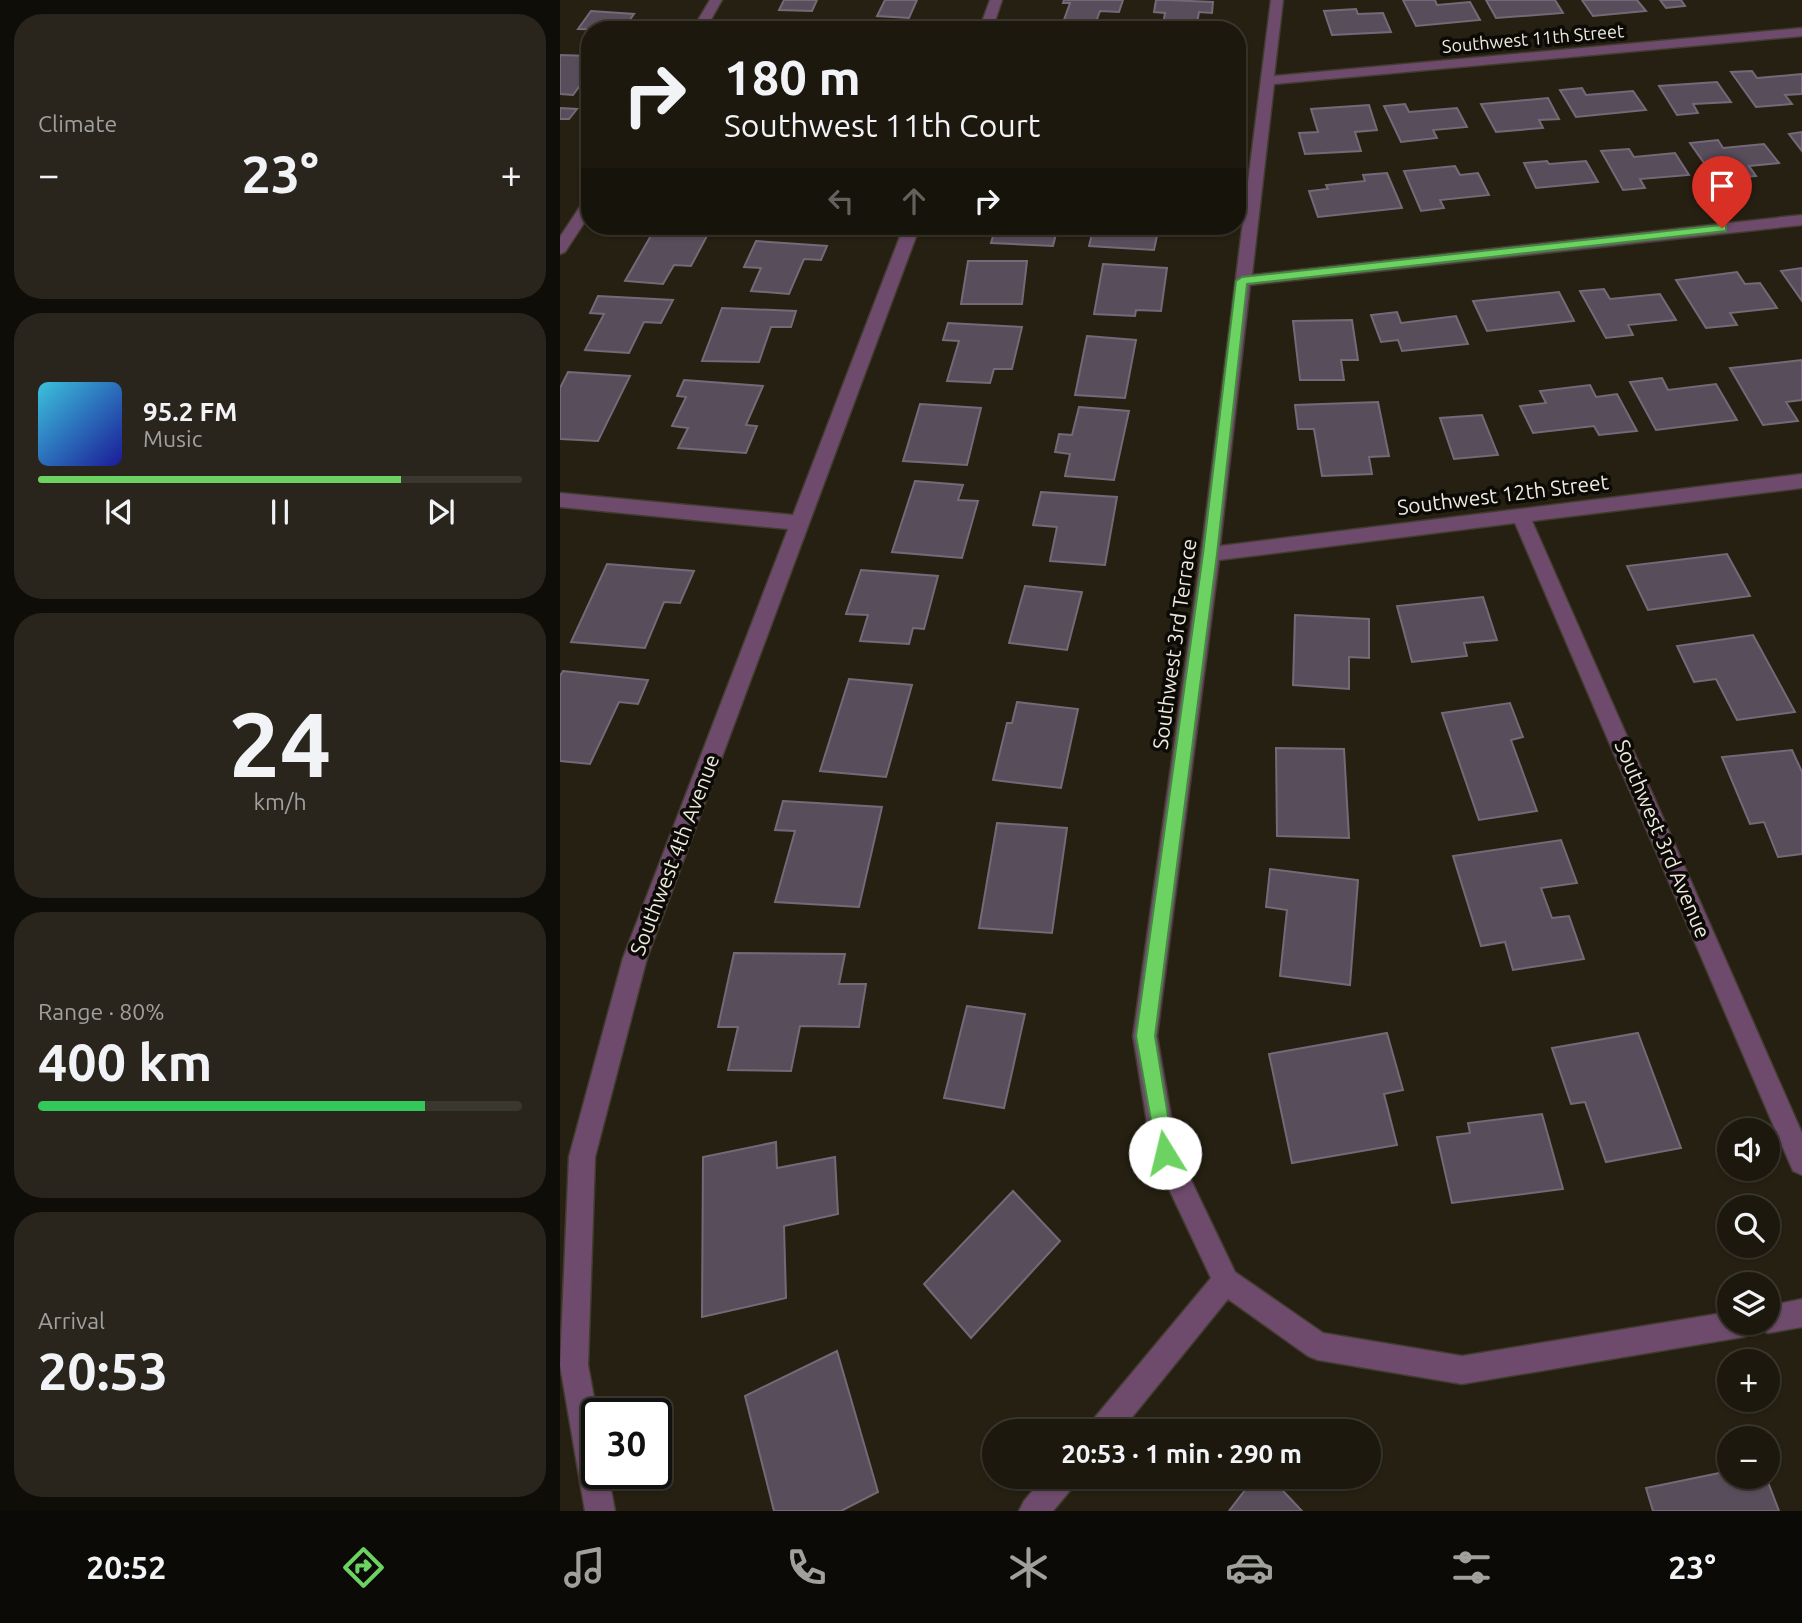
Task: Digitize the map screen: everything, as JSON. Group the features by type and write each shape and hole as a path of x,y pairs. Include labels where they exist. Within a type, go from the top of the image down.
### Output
{"street":[{"path":"703,21 716,0"},
{"path":"988,21 996,0"},
{"name":"Southwest 3rd Terrace","path":"1226,1281 1165,1153 1145,1036 1210,554 1277,0"},
{"name":"Southwest 11th Street","path":"1267,81 1802,32"},
{"path":"560,249 581,216"},
{"path":"1242,281 1802,220"},
{"name":"Southwest 4th Avenue","path":"600,1511 575,1366 582,1157 635,958 909,235"},
{"name":"Southwest 12th Street","path":"1210,554 1802,481"},
{"path":"560,500 800,523"},
{"name":"Southwest 3rd Avenue","path":"1521,516 1802,1162"},
{"path":"1112,1419 1226,1281 1318,1346 1462,1370 1717,1327"},
{"path":"1780,1317 1802,1313"},
{"path":"1034,1511 1053,1489"}],"building":[{"path":"784,0 817,0 812,11 779,10"},
{"path":"885,0 917,0 909,18 877,16"},
{"path":"1064,0 1123,0 1119,12 1100,11 1096,21 1064,21 1070,3 1063,3"},
{"path":"1156,0 1213,2 1212,13 1199,12 1198,21 1164,21 1165,13 1154,12"},
{"path":"1403,0 1435,0 1437,5 1470,2 1480,20 1416,26"},
{"path":"1486,0 1555,0 1563,13 1496,18"},
{"path":"1582,0 1637,0 1646,11 1593,16"},
{"path":"1660,0 1681,0 1685,6 1666,8"},
{"path":"1356,9 1358,14 1383,13 1391,32 1332,35 1324,11"},
{"path":"591,11 634,14 629,21 584,21"},
{"path":"560,55 581,56 581,84 573,95 560,94"},
{"path":"1752,71 1757,78 1802,74 1802,94 1785,95 1792,104 1756,107 1731,72"},
{"path":"1717,82 1731,102 1693,104 1698,113 1677,115 1659,86"},
{"path":"1582,88 1586,95 1633,91 1646,110 1576,117 1560,90"},
{"path":"1548,98 1559,119 1539,120 1543,128 1496,132 1481,104"},
{"path":"1405,104 1409,112 1457,108 1467,127 1433,130 1437,138 1401,142 1384,106"},
{"path":"1369,105 1377,130 1355,132 1361,151 1305,154 1299,133 1318,132 1311,109"},
{"path":"560,108 577,109 569,119 560,119"},
{"path":"1802,132 1802,151 1789,134"},
{"path":"1718,140 1723,148 1764,144 1779,163 1749,166 1756,176 1716,180 1690,143"},
{"path":"1629,149 1634,157 1675,153 1689,175 1640,179 1645,188 1623,190 1601,151"},
{"path":"1547,161 1549,164 1586,161 1598,182 1536,188 1524,163"},
{"path":"1455,166 1460,175 1478,173 1489,195 1440,200 1444,208 1421,211 1404,171"},
{"path":"1387,173 1402,208 1318,217 1309,191 1328,189 1326,185 1365,181 1363,175"},
{"path":"651,235 707,236 691,266 674,265 663,284 625,281"},
{"path":"993,235 1056,235 1053,246 991,243"},
{"path":"1092,235 1157,235 1154,250 1089,246"},
{"path":"756,241 827,246 821,260 804,259 789,294 751,291 761,268 744,267"},
{"path":"968,261 1027,261 1022,304 961,304"},
{"path":"1103,264 1167,268 1161,311 1136,310 1135,316 1094,314"},
{"path":"1802,268 1802,301 1781,271"},
{"path":"1737,272 1745,284 1760,283 1777,308 1730,313 1737,325 1706,328 1676,280"},
{"path":"1604,289 1610,299 1660,294 1676,320 1628,325 1633,335 1606,338 1580,291"},
{"path":"1559,292 1574,321 1487,331 1473,301"},
{"path":"598,296 673,300 661,323 644,322 629,353 585,350 604,314 590,313"},
{"path":"722,308 796,311 791,327 771,327 759,362 702,361"},
{"path":"1397,312 1401,323 1456,316 1468,344 1402,351 1398,340 1381,342 1371,315"},
{"path":"1352,320 1358,360 1341,360 1344,380 1300,380 1293,321"},
{"path":"948,323 1022,327 1012,369 994,369 990,383 947,381 959,341 943,340"},
{"path":"1087,336 1136,340 1125,398 1075,395"},
{"path":"1802,360 1802,400 1786,402 1798,421 1763,425 1730,368"},
{"path":"568,372 630,376 598,441 560,439 560,388"},
{"path":"1662,378 1668,390 1716,384 1737,420 1656,430 1630,382"},
{"path":"684,380 763,386 746,425 757,426 746,453 678,448 688,428 672,426 686,397 677,396"},
{"path":"1590,385 1596,397 1617,394 1637,431 1599,435 1594,426 1533,433 1520,406 1546,403 1540,391"},
{"path":"1378,402 1389,456 1369,457 1372,474 1322,476 1314,429 1298,429 1295,405"},
{"path":"920,404 981,408 967,465 903,461"},
{"path":"1079,407 1129,411 1114,480 1065,476 1070,454 1055,452 1059,434 1072,435"},
{"path":"1482,415 1498,455 1454,459 1440,418"},
{"path":"915,481 963,485 958,500 978,501 962,558 892,552"},
{"path":"1041,492 1117,497 1105,565 1050,561 1057,527 1033,525"},
{"path":"1727,554 1750,596 1648,610 1627,566"},
{"path":"607,564 694,571 680,603 664,602 645,648 571,642"},
{"path":"861,570 938,576 924,629 913,628 909,644 860,641 868,615 846,614"},
{"path":"1025,586 1082,592 1067,650 1009,643"},
{"path":"1483,597 1497,640 1464,643 1467,656 1412,662 1397,606"},
{"path":"1295,615 1369,619 1369,658 1349,657 1349,689 1293,685"},
{"path":"1753,635 1795,712 1737,720 1716,679 1694,682 1677,646"},
{"path":"563,671 648,680 638,704 619,702 590,764 560,761 560,676"},
{"path":"849,679 912,685 886,777 820,771"},
{"path":"1017,702 1078,709 1061,788 993,780 1007,723 1012,723"},
{"path":"1510,703 1523,737 1511,740 1537,811 1479,820 1442,713"},
{"path":"1276,748 1344,749 1349,838 1277,836"},
{"path":"1792,750 1802,772 1802,854 1778,857 1764,822 1750,824 1722,757"},
{"path":"783,801 882,807 859,907 775,902 795,831 775,830"},
{"path":"997,823 1067,828 1052,933 979,928"},
{"path":"1561,840 1577,883 1541,888 1552,918 1569,916 1584,959 1513,970 1505,942 1481,946 1453,856"},
{"path":"1270,869 1358,880 1350,985 1280,976 1287,910 1266,907"},
{"path":"734,953 845,954 839,984 866,984 859,1027 800,1026 791,1071 728,1070 738,1027 718,1027"},
{"path":"967,1006 1025,1014 1004,1108 944,1098"},
{"path":"1387,1033 1403,1090 1384,1094 1397,1145 1292,1163 1269,1054"},
{"path":"1638,1033 1681,1148 1606,1162 1585,1102 1571,1104 1552,1048"},
{"path":"1542,1114 1563,1189 1452,1203 1437,1137 1470,1133 1468,1123"},
{"path":"776,1142 777,1168 835,1157 838,1214 784,1226 786,1298 702,1317 703,1157"},
{"path":"1013,1191 1060,1241 971,1338 924,1284"},
{"path":"837,1351 878,1492 841,1511 774,1511 745,1396"},
{"path":"1717,1473 1717,1489 1771,1489 1779,1511 1653,1511 1646,1488"},
{"path":"1246,1489 1281,1489 1302,1511 1229,1511"}],"route":[{"path":"1165,1153 1145,1036 1210,554 1242,281 1722,228"}]}
